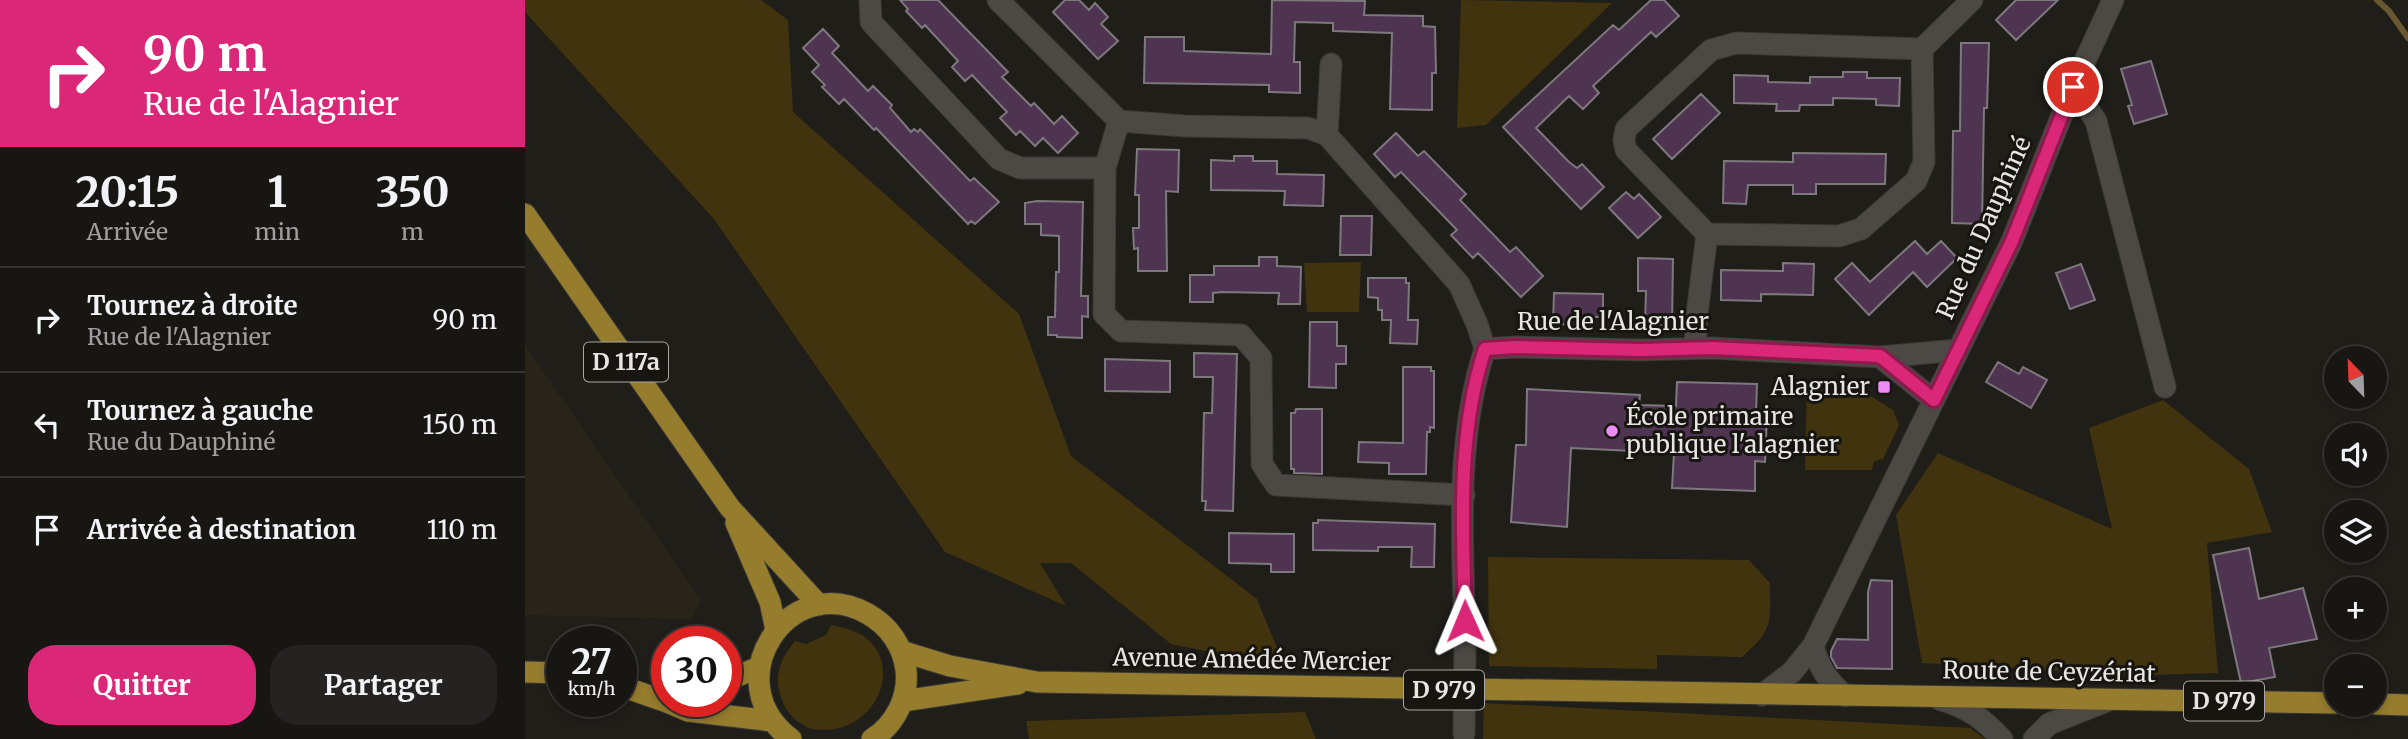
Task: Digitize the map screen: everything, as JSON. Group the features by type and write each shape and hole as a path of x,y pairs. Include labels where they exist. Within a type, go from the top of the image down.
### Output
{"main road":[{"name":"D 117a","path":"525,214 730,508 818,605"},
{"name":"D 117a","path":"730,508 770,602 776,630"},
{"path":"791,739 772,721 760,695 759,667 768,641 788,618 803,610 818,605 839,604 859,609 877,619 891,633 901,651 907,676 902,701 894,718 878,737"},
{"name":"Avenue Amédée Mercier","path":"901,651 950,666 1037,682"},
{"path":"742,674 759,667"},
{"path":"525,672 546,673"},
{"name":"Avenue Amédée Mercier","path":"902,701 1037,682 1845,696"},
{"name":"Route de Ceyzériat","path":"1845,696 2324,703"},
{"path":"2387,704 2408,705"},
{"path":"738,717 772,721"}],"street":[{"path":"870,0 871,22 999,159 1020,168 1105,168"},
{"path":"998,0 1119,121 1185,126 1308,128 1327,135 1459,284 1485,349"},
{"path":"1922,49 1924,162 1916,181 1861,229 1839,236 1707,234 1626,150 1626,129 1711,50 1736,43 1922,49 1972,0"},
{"name":"Rue du Dauphiné","path":"1934,400 2012,241 2073,87 2113,0"},
{"path":"1327,135 1331,64"},
{"path":"2073,87 2096,121 2165,387"},
{"path":"1119,121 1105,168 1104,314 1121,331 1241,335 1261,358 1262,464 1276,485 1464,495"},
{"path":"1695,348 1707,234"},
{"name":"Rue de l'Alagnier","path":"1464,737 1463,553 1467,426 1475,380 1485,349 1695,348 1880,356 1958,350"},
{"path":"1762,695 1792,672 1813,646 1934,400 1880,356"},
{"path":"1813,646 1819,667 1829,682 1845,696"},
{"path":"1927,696 1965,707 1983,719 2002,739"},
{"path":"2034,739 2049,724 2112,699"}],"shaded area":[{"path":"525,0 761,0 788,20 793,112 1019,314 1071,456 1257,599 1285,667 1171,644 1071,563 1040,563 1066,606 945,552 714,219 525,12"},
{"path":"1461,0 1612,3 1486,125 1457,128"},
{"path":"1361,262 1359,312 1307,312 1304,263"},
{"path":"525,345 701,600 692,619 525,615"},
{"path":"1807,381 1861,390 1893,410 1899,425 1883,459 1874,461 1872,470 1805,470"},
{"path":"2163,400 2249,469 2272,532 2207,543 2218,673 2146,675 1922,663 1896,515 1938,453 2112,529 2089,428"},
{"path":"1488,557 1749,560 1770,583 1770,617 1765,632 1742,657 1657,655 1657,669 1489,666"},
{"path":"831,625 862,635 875,648 882,663 883,680 877,697 867,711 853,723 834,729 812,729 802,725 784,705 779,692 779,669 795,641 806,644 826,635"},
{"path":"1484,703 1970,728 1985,739 1483,739"},
{"path":"1305,712 1316,739 1029,739 1026,721"}],"building":[{"path":"900,0 938,0 1008,72 1002,77 1031,106 1034,103 1054,124 1062,116 1078,133 1058,153 1043,138 1035,146 1020,131 1016,135 1000,118 1007,112 972,75 965,81 952,67 958,61 925,25 922,28"},
{"path":"1065,0 1079,0 1089,10 1095,3 1108,17 1101,24 1118,41 1098,59 1053,12"},
{"path":"1272,0 1365,1 1364,15 1423,16 1423,26 1435,27 1436,73 1432,73 1432,110 1390,109 1392,33 1333,31 1333,23 1295,22 1294,62 1300,62 1300,93 1269,92 1269,85 1144,83 1145,37 1184,37 1184,51 1271,54"},
{"path":"1651,0 1664,0 1679,16 1656,37 1651,32 1593,86 1599,93 1583,109 1569,96 1536,128 1569,162 1577,168 1582,164 1604,187 1581,209 1503,127 1613,25 1619,30"},
{"path":"2016,0 2058,0 2016,40 1996,20"},
{"path":"823,29 839,46 832,53 868,91 873,86 892,105 890,108 911,132 914,129 918,132 920,129 970,181 974,178 999,202 975,224 971,221 968,224 876,128 874,130 844,99 839,104 822,87 825,85 812,72 819,65 803,48"},
{"path":"1961,43 1989,43 1987,108 1984,108 1982,224 1952,223 1953,131 1960,131"},
{"path":"2151,61 2167,114 2134,124 2128,106 2132,105 2121,69"},
{"path":"1843,72 1867,72 1867,78 1900,78 1899,106 1876,105 1876,99 1833,98 1833,105 1800,105 1799,111 1776,111 1777,104 1734,103 1734,75 1768,76 1768,82 1810,83 1810,77 1843,77"},
{"path":"1701,94 1720,113 1672,159 1653,139"},
{"path":"1396,133 1418,156 1424,151 1466,194 1460,200 1510,252 1516,247 1543,276 1521,297 1478,253 1473,258 1451,235 1457,230 1401,172 1395,177 1374,154"},
{"path":"1137,149 1179,150 1178,192 1166,191 1167,271 1138,271 1138,248 1134,249 1133,228 1139,228 1139,195 1135,195"},
{"path":"1793,153 1886,154 1885,184 1816,184 1816,194 1793,194 1793,185 1748,185 1746,204 1723,203 1724,161 1793,162"},
{"path":"1234,156 1253,156 1253,161 1277,161 1277,174 1324,175 1323,206 1284,205 1285,191 1211,190 1211,160 1234,161"},
{"path":"1626,192 1634,199 1639,194 1661,217 1638,238 1609,208"},
{"path":"1083,202 1081,296 1088,296 1088,317 1082,316 1082,338 1048,335 1048,317 1055,317 1059,236 1041,235 1041,224 1025,224 1025,203"},
{"path":"1341,216 1372,216 1371,255 1340,255"},
{"path":"1915,241 1927,254 1941,241 1957,258 1927,287 1913,272 1869,315 1835,279 1852,263 1870,282"},
{"path":"1259,257 1277,257 1277,266 1301,267 1300,304 1278,304 1279,293 1222,292 1213,293 1213,302 1190,302 1190,275 1214,275 1214,266 1259,266"},
{"path":"1638,258 1673,259 1672,325 1645,325 1646,291 1638,291"},
{"path":"1783,263 1814,264 1813,295 1761,294 1761,301 1721,300 1721,270 1783,271"},
{"path":"2081,264 2095,300 2070,309 2056,273"},
{"path":"1368,278 1406,278 1406,283 1409,283 1408,320 1418,320 1417,344 1390,343 1391,320 1382,320 1382,310 1378,310 1378,298 1368,297"},
{"path":"1554,293 1603,294 1603,317 1591,317 1591,325 1553,324"},
{"path":"1310,322 1337,322 1337,346 1346,346 1346,364 1336,364 1336,388 1309,387"},
{"path":"1194,353 1237,354 1233,511 1205,510 1206,501 1202,501 1204,413 1212,413 1213,377 1194,377"},
{"path":"1105,359 1170,361 1170,392 1105,391"},
{"path":"1998,362 2019,374 2023,367 2047,380 2031,408 1986,382"},
{"path":"1403,367 1431,367 1431,371 1434,371 1434,428 1430,427 1430,432 1427,432 1426,474 1389,474 1389,463 1358,462 1359,442 1403,443"},
{"path":"1677,382 1757,384 1756,414 1767,415 1765,462 1755,461 1755,491 1672,488 1674,453 1571,448 1567,527 1511,522 1516,445 1526,445 1527,389 1640,395 1639,405 1676,406"},
{"path":"1296,409 1322,409 1322,474 1294,473 1294,469 1291,469 1291,413 1295,413"},
{"path":"1318,520 1435,524 1434,567 1411,567 1412,547 1378,547 1378,551 1313,550 1313,523 1318,523"},
{"path":"1229,533 1294,534 1294,572 1271,572 1271,564 1229,563"},
{"path":"2249,548 2259,599 2303,588 2317,639 2269,648 2275,677 2241,683 2213,555"},
{"path":"1871,580 1892,581 1892,669 1837,668 1831,651 1837,639 1868,640 1868,592"}],"waterway":[{"path":"2377,0 2389,11 2408,38"}],"place":[{"name":"Alagnier","path":"1884,387"},
{"name":"École primaire publique l'alagnier","path":"1612,431"}],"route":[{"path":"1465,621 1463,553 1467,426 1475,380 1485,349 1712,348 1880,356 1934,400 2012,241 2073,87"}]}
